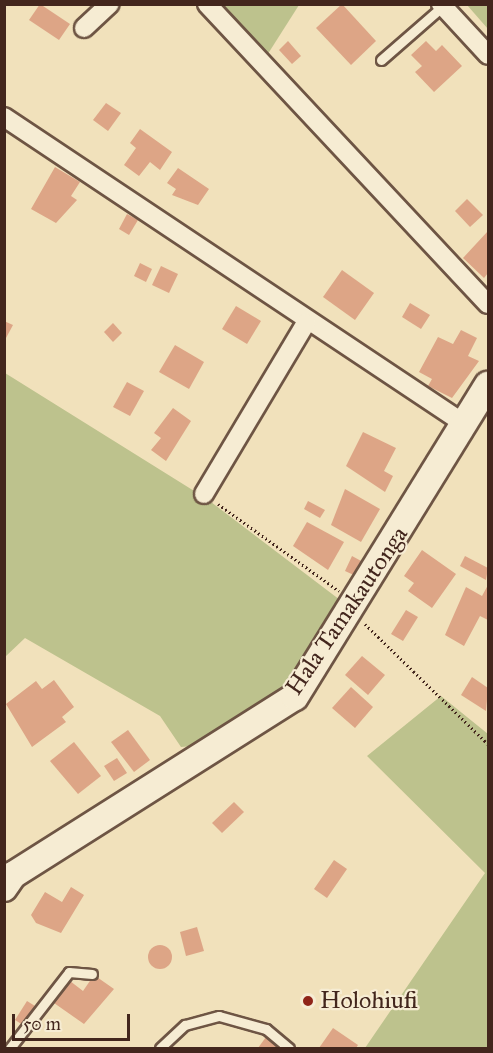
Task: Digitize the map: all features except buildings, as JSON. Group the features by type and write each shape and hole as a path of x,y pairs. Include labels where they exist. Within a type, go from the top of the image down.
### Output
{"street":[{"path":"84,28 110,4"},
{"path":"207,4 489,304"},
{"path":"442,5 489,55"},
{"path":"4,117 306,323 466,425"},
{"path":"204,494 306,323"},
{"name":"Hala Tamakautonga","path":"4,888 14,875 295,698 489,385"}],"lane":[{"path":"381,60 442,5"},
{"path":"10,1048 69,972 92,974"},
{"path":"160,1048 185,1025 219,1016 266,1029 289,1048"}],"green space":[{"path":"215,5 299,5 264,60"},
{"path":"467,5 488,5 488,29"},
{"path":"5,373 207,499 344,603 273,700 193,746 181,747 160,716 25,638 5,657"},
{"path":"441,696 488,734 488,1048 365,1048 485,873 367,756"}],"place":[{"name":"Holohiufi","path":"308,1001"}]}
